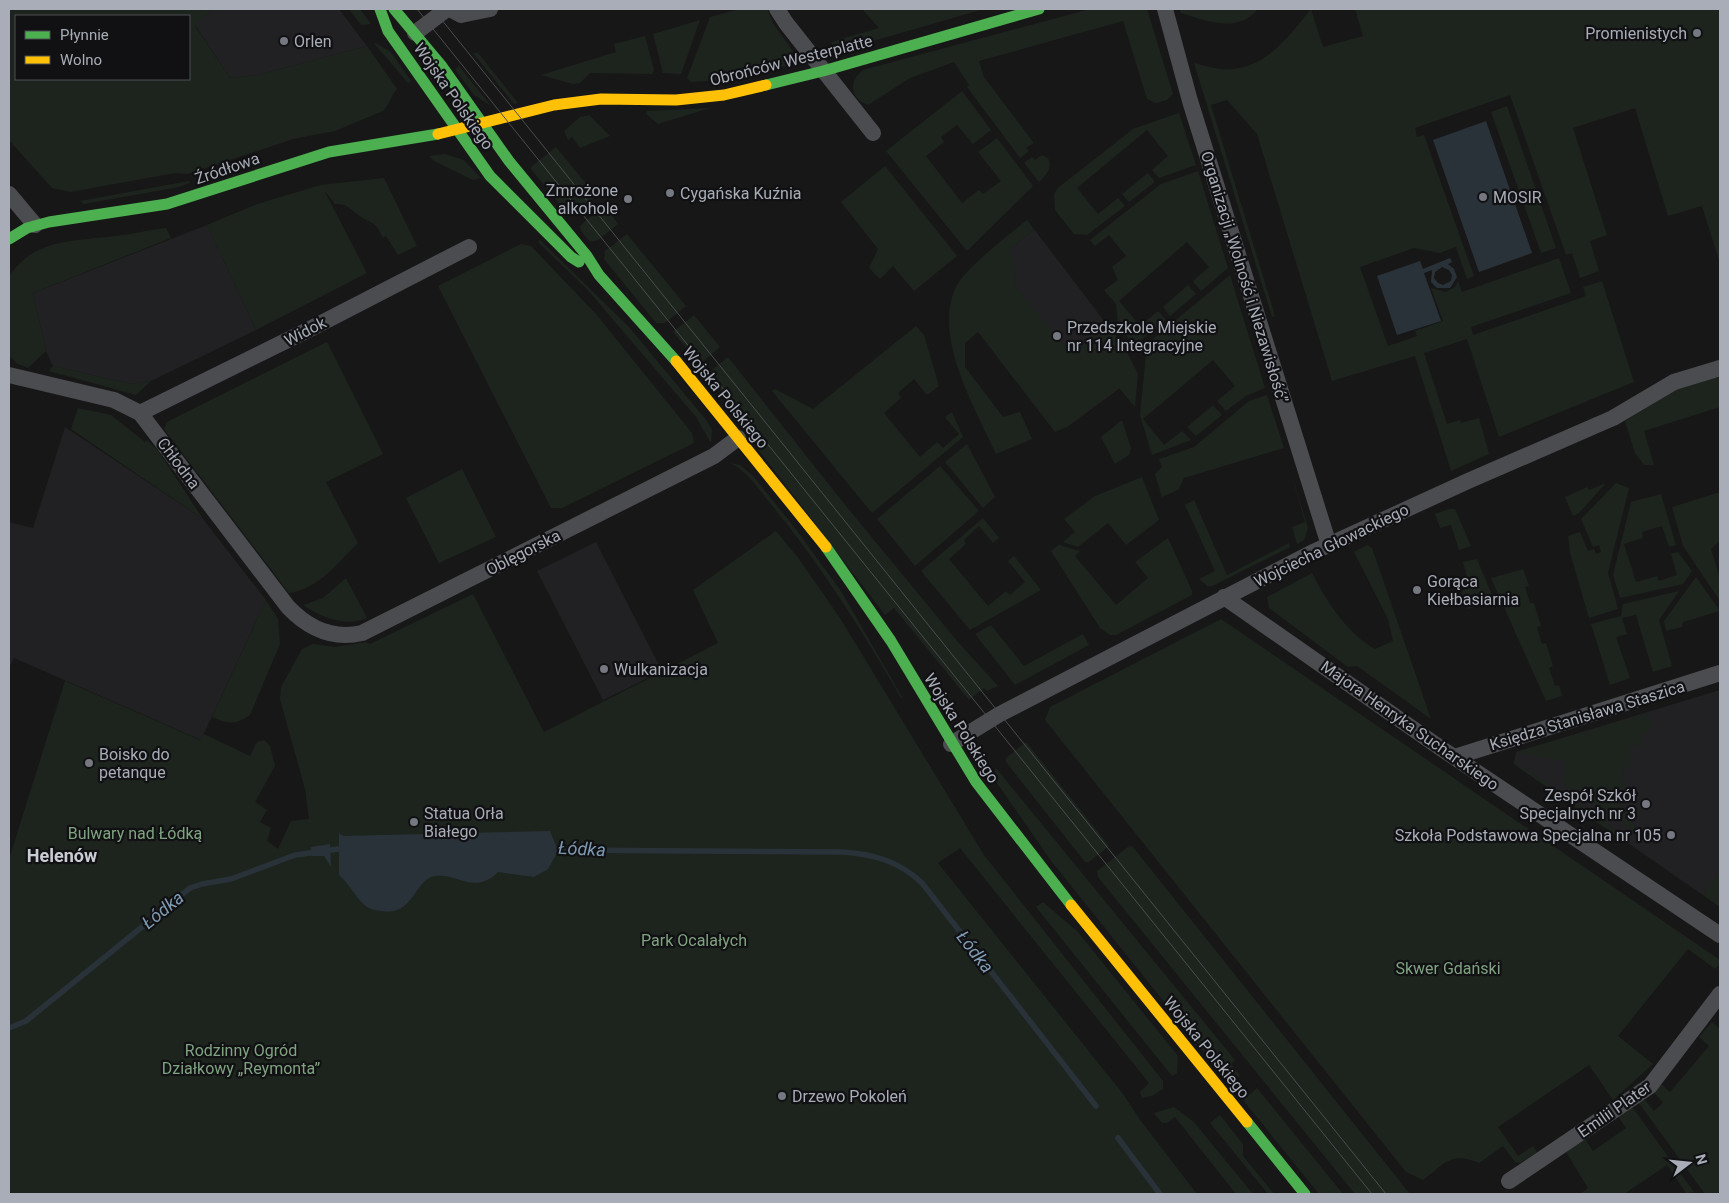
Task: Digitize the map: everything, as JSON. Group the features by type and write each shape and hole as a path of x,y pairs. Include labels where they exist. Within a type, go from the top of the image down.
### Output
{"main road":[{"name":"Wojska Polskiego","path":"380,9 388,31 458,131 498,184 571,257 599,275"},
{"name":"Wojska Polskiego","path":"394,9 415,33 484,125 508,161 587,256 599,275 655,335 814,530 891,641 976,782 1027,851 1304,1194"},
{"name":"Obrońców Westerplatte","path":"458,131 484,125 530,110 568,102 601,99 676,100 724,95 823,71 1039,9"},
{"name":"Źródłowa","path":"9,238 34,225 60,219 153,208 329,152 458,131"}],"street":[{"path":"415,33 448,9 461,15 490,9"},
{"path":"777,9 823,71 873,133"},
{"name":"Organizacji „Wolność i Niezawisłość”","path":"1165,9 1190,101 1329,544"},
{"path":"9,194 34,225"},
{"name":"Widok","path":"140,413 308,330 469,247"},
{"name":"Wojciecha Głowackiego","path":"952,744 1000,714 1329,544 1614,418 1674,382 1720,368"},
{"name":"Chłodna","path":"9,374 114,400 140,413 288,607 302,622"},
{"name":"Oblęgorska","path":"302,622 316,630 341,636 362,633 714,456 738,438"},
{"name":"Majora Henryka Sucharskiego","path":"1224,597 1455,757 1720,935"},
{"name":"Księdza Stanisława Staszica","path":"1455,757 1720,673"},
{"name":"Emilii Plater","path":"1509,1181 1650,1086 1720,994"}],"shaded area":[{"name":"Orlen","path":"213,9 339,9 367,46 258,75 230,78 195,25"},
{"name":"MOSIR","path":"1486,121 1532,253 1479,272 1433,140"},
{"path":"207,225 256,330 151,381 131,384 53,366 46,351 33,293"},
{"name":"Przedszkole Miejskie nr 114 Integracyjne","path":"1034,229 1124,347 1138,375 1067,427 963,290"},
{"path":"1450,258 1452,262 1448,264 1454,269 1457,277 1450,288 1437,288 1431,282 1432,270 1424,273 1441,321 1397,335 1377,276 1420,261 1423,269","holes":["1442,267 1449,270 1452,275 1451,281 1443,285 1438,283 1434,278 1435,272"]},
{"path":"65,427 203,519 266,600 201,740 14,658 9,668 9,522 33,528"},
{"path":"596,542 662,671 603,700 537,571"},
{"name":"Zespół Szkół Specjalnych nr 3","path":"1720,690 1720,907 1514,764 1516,752"},
{"path":"550,831 558,851 548,869 534,877 498,872 490,879 474,883 436,876 429,878 423,883 408,903 393,911 382,911 367,907 339,875 339,833 343,836"},
{"path":"330,844 331,867 324,856 312,856 311,847"}],"green space":[{"path":"9,9 213,9 195,26 230,78 258,75 367,46 397,89 383,111 335,131 293,139 187,174 175,173 70,192 52,188 9,140"},
{"path":"349,9 360,9 371,24 361,25"},
{"path":"739,9 768,9 773,23 791,48 798,63 724,80 691,82 687,78 710,17"},
{"path":"862,9 984,9 835,52 831,42 879,28"},
{"path":"1090,9 1147,9 1173,94 1167,100 1156,103 1147,99 1123,21 979,61 984,77 1034,143 1026,148 1029,151 1020,158 967,87 969,85 954,62 910,78 868,105 858,99 853,89 855,79 863,70"},
{"path":"1180,9 1258,9 1250,17 1241,21 1221,23 1181,13"},
{"path":"1311,9 1323,47 1363,36 1355,9 1720,9 1720,264 1702,206 1668,216 1635,108 1573,128 1607,235 1590,241 1599,271 1580,278 1572,253 1566,255 1510,95 1415,128 1417,137 1424,135 1474,276 1467,279 1456,247 1440,253 1414,248 1360,267 1388,346 1417,336 1415,331 1443,321 1431,288 1446,292 1455,287 1458,281 1462,292 1559,258 1571,293 1471,327 1473,335 1586,296 1583,287 1602,281 1634,382 1499,437 1467,339 1424,353 1447,424 1460,420 1461,423 1479,418 1489,454 1451,471 1415,356 1332,381 1257,134 1227,100 1211,105 1275,316 1272,317 1194,63 1221,69 1236,69 1250,65 1273,51"},
{"path":"700,20 681,74 663,73 653,34"},
{"path":"645,36 654,70 652,74 590,73 580,83 573,84 541,75 616,52 614,44"},
{"path":"373,42 390,51 411,81 408,83"},
{"path":"473,53 478,53 518,103 514,104"},
{"path":"459,66 491,106 474,95 455,69"},
{"path":"962,91 991,130 973,144 957,125 941,137 944,142 926,156 962,203 979,190 983,194 1001,181 978,152 997,138 1033,186 967,251 886,151"},
{"path":"1507,106 1556,248 1541,253 1491,112"},
{"path":"710,108 658,124 646,114 647,111"},
{"path":"1179,113 1196,165 1159,178 1152,170 1168,156 1147,130 1077,188 1098,214 1118,198 1125,206 1087,235 1074,234 1055,210 1054,194 1059,187 1133,129"},
{"path":"589,115 610,136 580,148 572,137 568,140 564,131 580,117"},
{"path":"556,147 596,196 574,213 566,212 530,168"},
{"path":"445,154 464,160 481,178 473,180 434,161 429,156"},
{"path":"1042,155 1048,158 1050,165 1046,174 1039,182 1024,163 1032,157 1035,160"},
{"path":"885,166 957,256 914,291 893,266 880,279 869,268 878,249 841,202"},
{"path":"1198,171 1228,268 1201,291 1193,281 1209,267 1187,242 1119,301 1140,326 1158,311 1166,320 1141,340 1131,342 1118,324 1116,304 1104,290 1118,280 1112,267 1126,256 1109,235 1095,246 1090,240 1161,184"},
{"path":"1148,173 1155,182 1129,202 1122,194"},
{"path":"384,178 417,246 398,255 386,236 383,238 375,225 346,206 335,204 324,190 367,273 256,330 207,225 257,204 321,185"},
{"path":"189,181 190,183 179,187 84,204 80,201"},
{"path":"604,205 618,224 598,240 590,242 581,231 580,226"},
{"name":"Przedszkole Miejskie nr 114 Integracyjne","path":"1027,220 1034,229 1009,251 1012,255 1016,287 1071,355 1109,326 1124,347 1138,374 1135,407 1119,388 1067,427 1055,432 978,332 965,343 965,367 1003,417 1020,412 1032,439 996,454 959,371 952,348 949,326 950,305 957,285 970,269"},
{"path":"166,228 171,238 33,293 46,351 28,368 16,363 9,355 9,277 19,264 30,255 43,248 71,241"},
{"path":"627,234 686,306 665,323 656,323 604,259 605,251"},
{"path":"540,240 629,327 707,421 712,430 711,443 696,417 587,289 538,242"},
{"path":"521,244 531,246 596,314 692,433 694,443 562,508 551,508 438,286"},
{"path":"1230,275 1265,388 1246,396 1226,411 1217,401 1235,386 1213,360 1143,419 1164,445 1182,431 1191,440 1152,455 1140,415 1147,344"},
{"path":"1188,285 1196,294 1170,316 1163,307"},
{"path":"694,315 720,347 700,364 673,332"},
{"path":"916,326 924,335 939,386 927,395 914,379 898,393 901,398 884,413 920,457 937,442 943,448 959,434 945,417 952,412 963,437 872,513 772,391 775,389 813,409"},
{"path":"327,342 383,454 326,482 358,543 319,580 310,586 289,593 164,429 167,422"},
{"path":"728,357 846,506 958,642 998,686 987,691 984,688 969,700 894,608 885,615 728,410 733,406 707,374"},
{"path":"53,366 131,384 151,381 136,395 49,371"},
{"path":"1720,377 1720,407 1644,431 1654,465 1644,465 1635,453 1625,421 1677,389 1701,379"},
{"path":"1267,395 1284,448 1184,478 1178,490 1162,497 1155,474 1162,467 1159,459 1194,447 1249,401"},
{"path":"1213,405 1222,415 1196,436 1187,427"},
{"path":"78,408 111,415 145,442 147,440 159,452 203,519 71,429"},
{"path":"1122,420 1131,448 1129,455 1115,464 1101,437"},
{"path":"967,444 995,497 983,508 945,462"},
{"path":"730,463 740,465 753,476 795,528 841,591 901,698 856,623 806,550 752,481"},
{"path":"940,466 979,511 915,566 877,519"},
{"path":"1289,466 1308,528 1304,540 1297,544 1292,527 1305,522"},
{"path":"462,469 496,537 439,563 406,498"},
{"path":"1142,477 1159,520 1126,545 1108,523 1078,547 1063,542 1075,532 1064,519 1095,496"},
{"path":"1606,483 1579,513 1573,516 1565,497 1587,487 1589,490"},
{"path":"1616,483 1629,488 1608,573 1618,609 1589,618 1570,553 1568,536 1580,532 1588,551 1594,549 1596,554 1601,552 1599,545 1593,547 1581,519"},
{"path":"1720,492 1720,541 1711,549 1720,579 1720,601 1683,546 1672,507"},
{"path":"1661,494 1676,545 1669,547 1662,526 1642,532 1643,538 1624,544 1636,582 1657,576 1659,581 1677,575 1671,554 1678,552 1692,571 1683,584 1620,598 1613,575 1631,502"},
{"path":"1194,500 1227,575 1289,543 1290,547 1212,586 1207,586 1199,579 1215,571 1185,505"},
{"path":"1455,509 1471,546 1459,550 1451,525 1440,528 1435,514"},
{"path":"983,518 999,538 993,543 979,526 964,540 966,544 949,559 988,606 1006,591 1010,595 1025,582 1008,561 1014,556 1041,590 970,630 921,571"},
{"name":"Park Ocalałych","path":"776,531 799,559 840,618 984,855 1163,1081 1163,1089 1152,1096 1142,1098 1140,1092 1149,1083 960,848 938,863 1123,1094 1141,1121 1197,1194 9,1194 9,859 65,681 200,740 204,734 250,756 257,742 264,740 270,746 275,766 255,802 267,810 260,822 271,828 267,841 278,849 291,821 309,819 305,789 280,699 281,687 302,649 313,644 335,647 366,642 370,644 473,594 544,732 718,643 693,590"},
{"path":"1168,538 1192,591 1192,595 1116,635 1110,635 1100,628 1051,551 1060,544 1080,551 1075,556 1116,605 1148,578 1135,562"},
{"path":"1367,545 1372,548 1431,719 1357,666 1348,667 1269,608 1267,597 1312,573 1338,616 1355,634 1375,649 1393,641 1388,619 1354,552"},
{"path":"1477,559 1494,600 1467,609 1461,591 1470,588 1463,562"},
{"path":"1523,569 1529,586 1525,587 1530,603 1534,603 1541,626 1537,627 1542,644 1546,643 1553,666 1549,668 1555,686 1559,685 1562,696 1546,701 1491,578"},
{"path":"1696,577 1720,611 1683,622 1682,627 1666,631 1664,621"},
{"path":"346,578 367,618 350,622 334,620 318,614 303,605 323,598"},
{"path":"1679,591 1659,620 1672,666 1653,672 1636,615 1622,618 1627,634 1616,637 1630,678 1610,685 1591,624 1621,616 1623,604"},
{"path":"266,600 278,619 280,644 250,715 236,722 223,721 212,717"},
{"name":"Skwer Gdański","path":"1221,619 1720,960 1720,964 1715,969 1688,949 1618,1036 1653,1064 1613,1100 1589,1065 1498,1127 1518,1156 1533,1146 1537,1152 1520,1163 1515,1162 1503,1146 1479,1163 1461,1158 1448,1161 1423,1180 1406,1172 1045,720 1050,707"},
{"path":"991,625 1024,666 1083,634 1089,645 1015,685 975,634"},
{"path":"1648,713 1653,728 1643,735 1639,747 1629,743 1628,749 1631,749 1628,768 1623,767 1621,783 1625,784 1623,802 1620,803 1619,808 1630,808 1630,817 1638,829 1637,832 1563,783 1566,762 1516,752"},
{"path":"1026,742 1109,846 1089,862 1085,862 1006,762 1006,758"},
{"path":"1514,761 1630,840 1628,844 1514,764"},
{"path":"996,768 1235,1060 1231,1064 1240,1075 1230,1084 1052,862 992,776"},
{"path":"1129,846 1133,847 1410,1194 1355,1194 1098,877 1097,871"},
{"path":"1720,871 1720,907 1703,895"},
{"path":"1043,902 1077,931 1178,1056 1177,1073 1172,1076 1036,907"},
{"path":"1712,1022 1720,1029 1720,1194 1705,1194 1639,1103 1644,1099 1654,1111 1663,1103 1653,1091 1660,1083 1670,1092 1709,1046 1699,1037"},
{"path":"1257,1088 1343,1194 1319,1194 1243,1100"},
{"path":"1174,1107 1194,1122 1253,1194 1236,1194 1175,1117 1167,1123 1162,1123 1154,1113"},
{"path":"1632,1107 1694,1192 1686,1193 1667,1165 1624,1194 1580,1194 1588,1188 1566,1152 1585,1139 1593,1151 1626,1128 1618,1116"},
{"path":"1220,1115 1243,1144 1243,1156 1274,1194 1268,1194 1210,1123"}],"waterway":[{"name":"Łódka","path":"550,846 559,850 842,852 875,857 895,864 922,883 1096,1106"},
{"name":"Łódka","path":"9,1028 26,1021 190,888 231,879 295,855 346,848"},
{"name":"Łódka","path":"1118,1138 1160,1194"}],"tram line":[{"path":"417,9 1372,1194"},
{"path":"433,9 1386,1194"}],"traffic: fast":[{"path":"380,9 388,31 490,176 571,257 579,262"},
{"path":"394,9 441,65 509,161 587,256 599,275 676,361"},
{"path":"766,85 823,71 1039,9"},
{"path":"9,239 27,228 49,222 167,204 329,152 438,134"},
{"path":"826,547 891,641 976,782 1071,905"},
{"path":"1247,1122 1305,1194"}],"traffic: slow":[{"path":"438,134 554,105 601,99 676,100 724,95 766,85"},
{"path":"676,361 826,547"},
{"path":"1071,905 1247,1122"}],"place":[{"name":"Promienistych","path":"1697,33"},
{"name":"Orlen","path":"284,41"},
{"name":"Cygańska Kuźnia","path":"670,193"},
{"name":"MOSIR","path":"1483,197"},
{"name":"Zmrożone alkohole","path":"628,199"},
{"name":"Przedszkole Miejskie nr 114 Integracyjne","path":"1057,336"},
{"name":"Gorąca Kiełbasiarnia","path":"1417,590"},
{"name":"Wulkanizacja","path":"604,669"},
{"name":"Boisko do petanque","path":"89,763"},
{"name":"Zespół Szkół Specjalnych nr 3","path":"1646,804"},
{"name":"Statua Orła Białego","path":"414,822"},
{"name":"Szkoła Podstawowa Specjalna nr 105","path":"1671,835"},
{"name":"Drzewo Pokoleń","path":"782,1096"}],"district":[{"name":"Helenów","path":"62,856"}],"park label":[{"name":"Bulwary nad Łódką","path":"135,833"},
{"name":"Rodzinny Ogród Działkowy „Reymonta”","path":"241,1059"}]}
